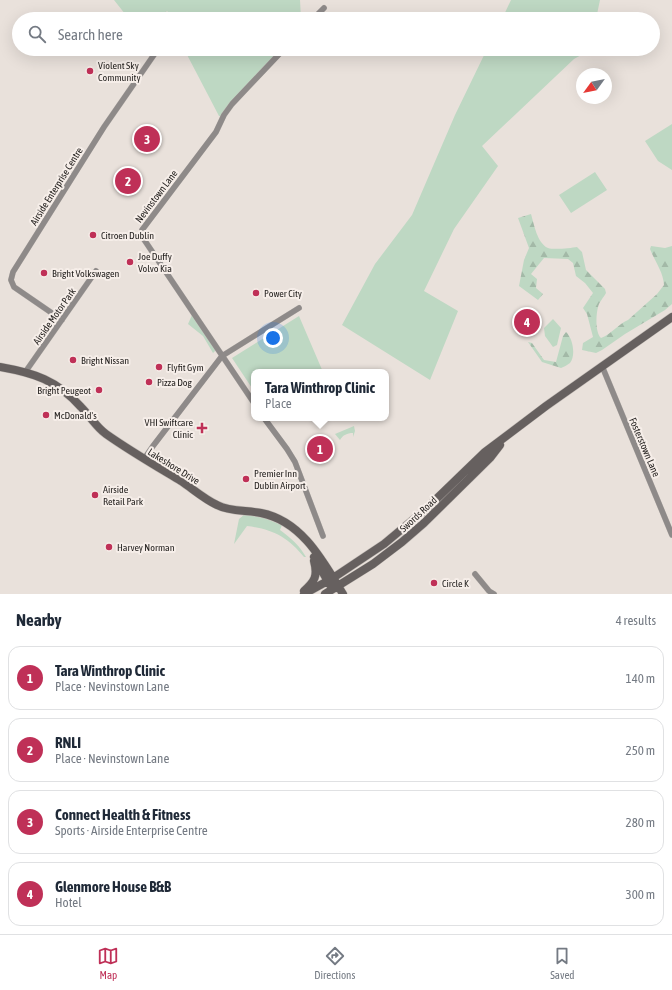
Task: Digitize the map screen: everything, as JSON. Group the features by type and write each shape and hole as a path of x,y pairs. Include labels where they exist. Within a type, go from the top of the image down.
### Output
{"main road":[{"name":"Swords Road","path":"304,594 359,561 394,536 426,509 485,452 672,316"},
{"name":"Lakeshore Drive","path":"0,366 26,371 50,382 81,407 101,431 215,504 226,509 261,513 276,517 294,527 316,552 336,590 343,594"},
{"name":"Swords Road","path":"325,594 336,590 409,536 490,458 504,438"},
{"name":"Lakeshore Drive","path":"306,540 312,555 331,579"},
{"path":"301,594 312,584 316,577 312,555"}],"street":[{"path":"320,12 324,8"},
{"name":"Airside Enterprise Centre","path":"62,320 14,287 11,280 13,272 104,127 153,56"},
{"name":"Nevinstown Lane","path":"251,399 143,238 142,230 216,132 224,114 277,56"},
{"name":"Airside Motor Park","path":"26,371 96,271"},
{"path":"144,459 222,356 299,308"},
{"name":"Fosterstown Lane","path":"602,366 672,535"},
{"path":"266,421 295,462 323,536"},
{"path":"475,574 490,593"}],"green space":[{"path":"114,0 300,0 301,12 167,11 123,12"},
{"path":"511,0 600,0 597,12 505,12"},
{"path":"188,56 278,56 223,117 219,116"},
{"path":"484,56 579,56 574,59 482,146 498,166 454,229 424,291 458,311 430,380 342,325 375,264 412,215 455,115"},
{"path":"672,124 672,170 658,161 645,141"},
{"path":"595,172 607,190 571,213 559,195"},
{"path":"531,214 536,233 544,246 554,249 577,247 582,252 586,270 605,289 606,293 600,301 596,323 601,338 628,320 657,294 664,285 660,271 650,249 651,246 665,248 672,246 672,304 602,350 596,353 582,350 583,343 593,337 587,314 583,308 593,293 585,283 576,276 573,263 568,259 544,258 531,274 537,279 536,288 543,294 538,300 519,286 524,260 529,248 518,218"},
{"path":"192,315 216,350 213,353 203,336 188,324"},
{"path":"299,316 322,369 251,369 251,386 232,358"},
{"path":"553,319 561,328 557,345 553,347 545,336 544,328"},
{"path":"566,332 572,343 573,356 570,363 561,368 542,362 528,342 532,343 544,360 556,362 563,336"},
{"path":"354,426 355,431 353,437 353,433 349,433 340,440 335,434"},
{"path":"245,514 264,518 282,525 280,530 301,549 306,557 304,557 286,539 272,532 256,527 247,526 234,544 239,519"}],"place":[{"name":"Violent Sky Community","path":"90,71"},
{"name":"Connect Health & Fitness","path":"147,139"},
{"name":"RNLI","path":"128,181"},
{"name":"Citroen Dublin","path":"93,235"},
{"name":"Joe Duffy Volvo Kia","path":"130,262"},
{"name":"Bright Volkswagen","path":"44,273"},
{"name":"Power City","path":"256,293"},
{"name":"Glenmore House B&B","path":"527,322"},
{"name":"Bright Nissan","path":"73,360"},
{"name":"Flyfit Gym","path":"159,367"},
{"name":"Pizza Dog","path":"149,382"},
{"name":"Bright Peugeot","path":"99,390"},
{"name":"McDonald's","path":"46,415"},
{"name":"VHI Swiftcare Clinic","path":"202,428"},
{"name":"Tara Winthrop Clinic","path":"320,449"},
{"name":"Premier Inn Dublin Airport","path":"246,479"},
{"name":"Airside Retail Park","path":"95,495"},
{"name":"Harvey Norman","path":"109,547"},
{"name":"Circle K","path":"434,583"}]}
